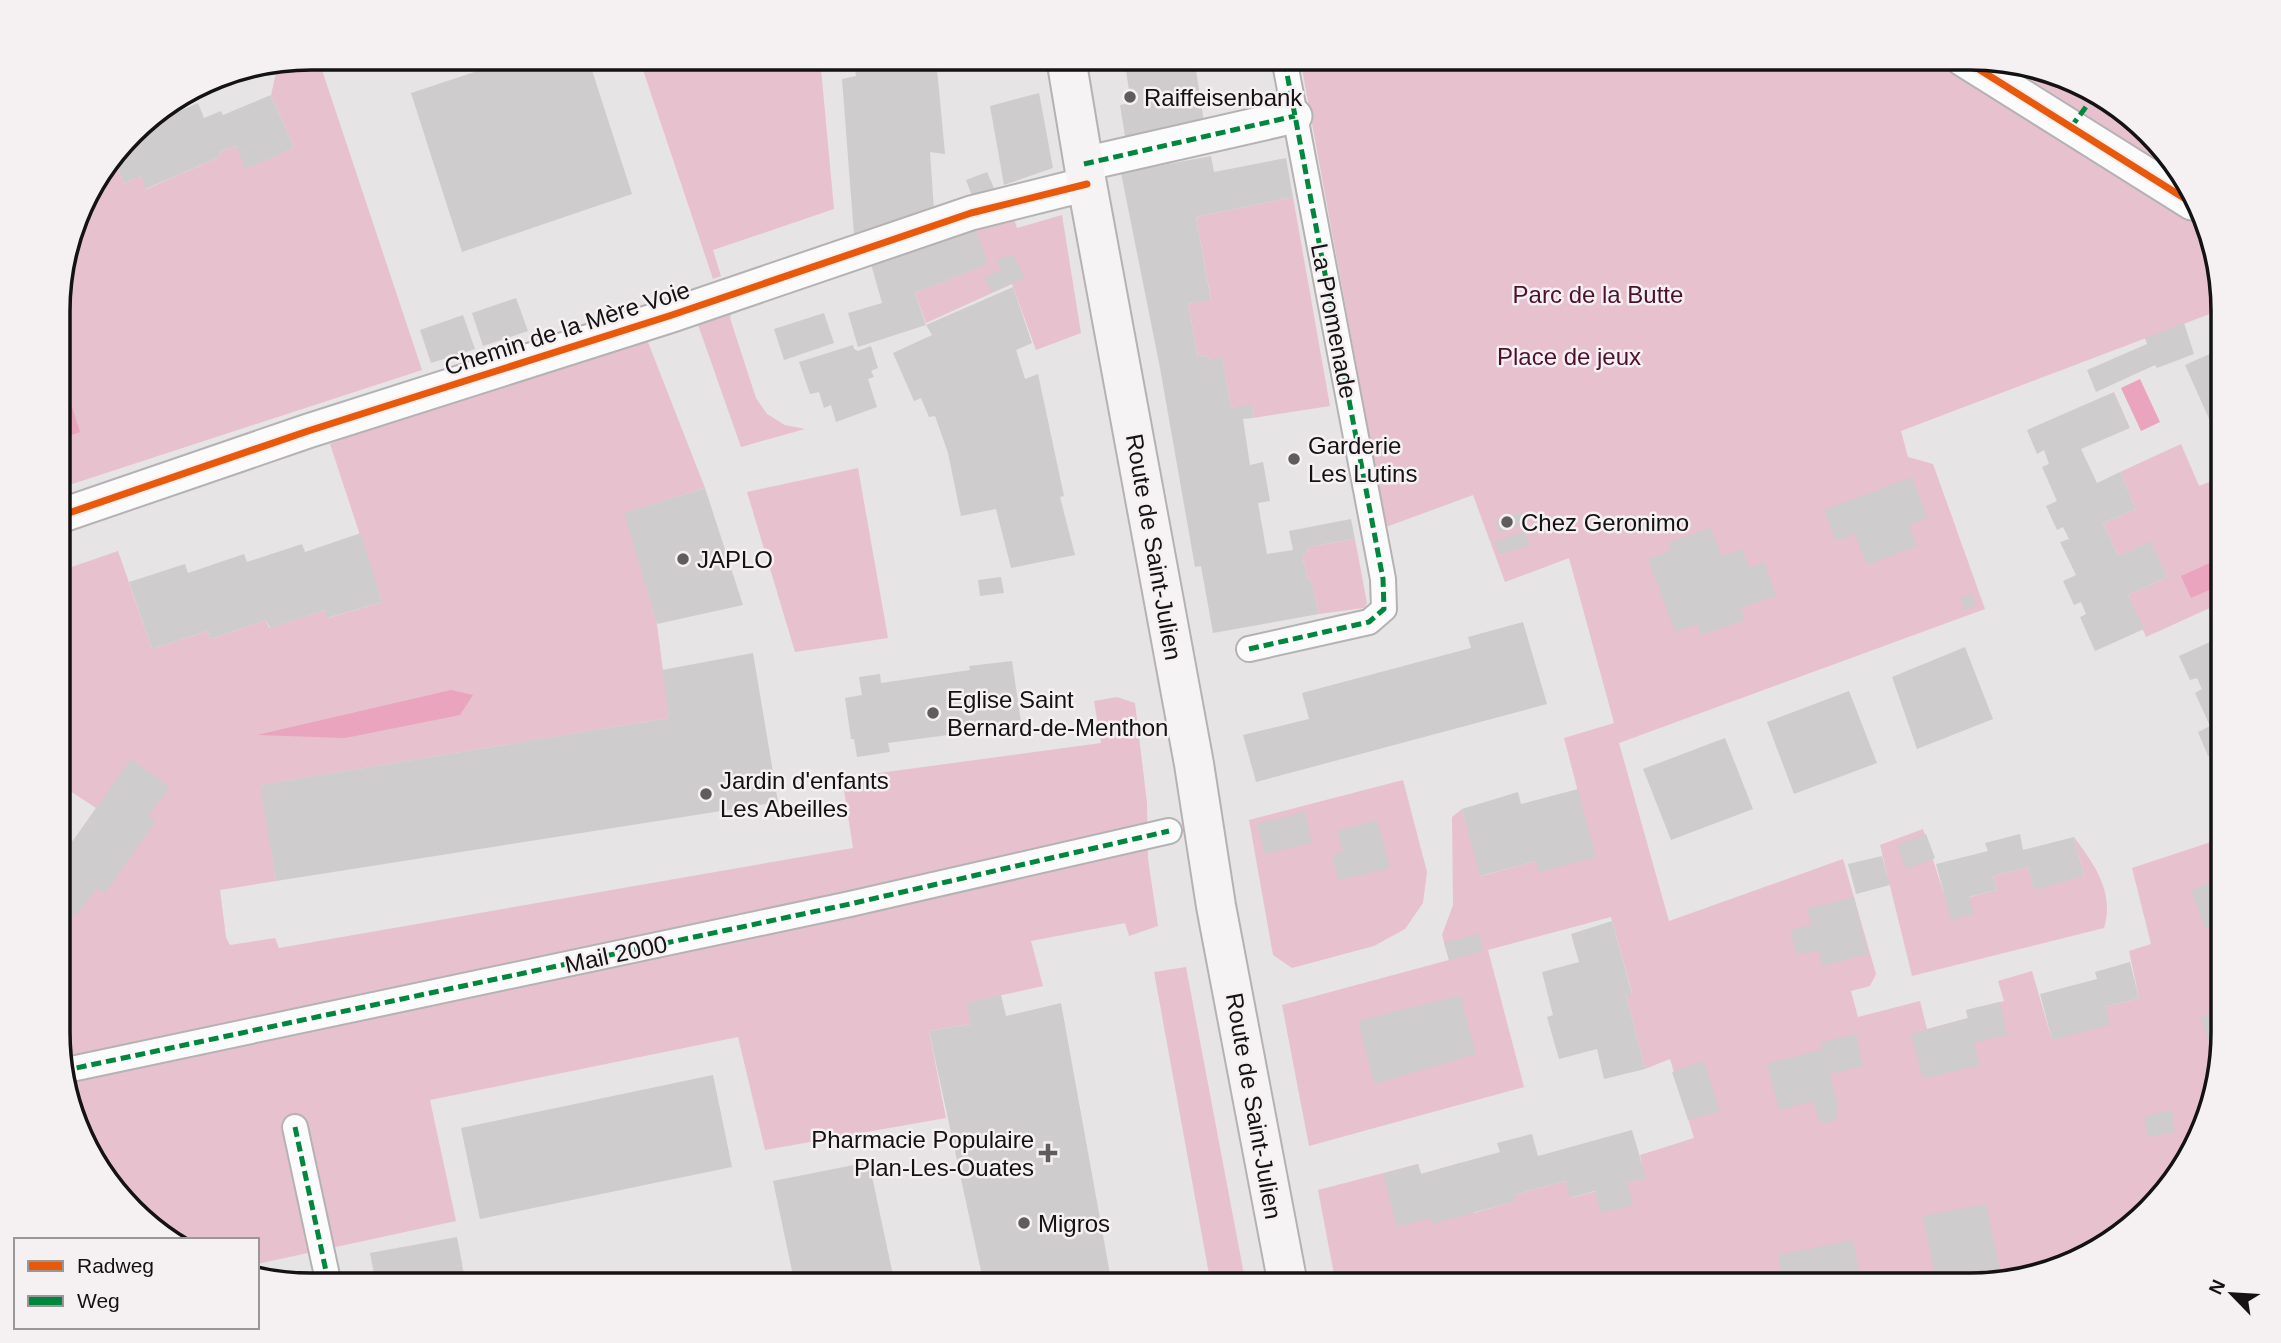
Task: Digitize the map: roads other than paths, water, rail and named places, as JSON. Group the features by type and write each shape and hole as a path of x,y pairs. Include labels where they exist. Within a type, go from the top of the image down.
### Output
{"main road":[{"name":"Route de Saint-Julien","path":"1068,71 1195,764 1216,906 1285,1272"}],"street":[{"name":"La Promenade","path":"1250,649 1369,622 1384,609 1383,579 1286,70"},
{"path":"1981,71 2182,196"},
{"name":"Chemin de la Mère Voie","path":"70,513 308,431 672,315 1085,174 1295,116"},
{"name":"Mail 2000","path":"73,1069 850,904 1169,831"},
{"path":"295,1127 327,1273"}],"place":[{"name":"Raiffeisenbank","path":"1130,97"},
{"name":"Garderie Les Lutins","path":"1294,459"},
{"name":"Chez Geronimo","path":"1507,522"},
{"name":"JAPLO","path":"683,559"},
{"name":"Eglise Saint Bernard-de-Menthon","path":"933,713"},
{"name":"Jardin d'enfants Les Abeilles","path":"706,794"},
{"name":"Pharmacie Populaire Plan-Les-Ouates","path":"1048,1153"},
{"name":"Migros","path":"1024,1223"}],"park label":[{"name":"Parc de la Butte","path":"1598,294"},
{"name":"Place de jeux","path":"1569,356"}]}
